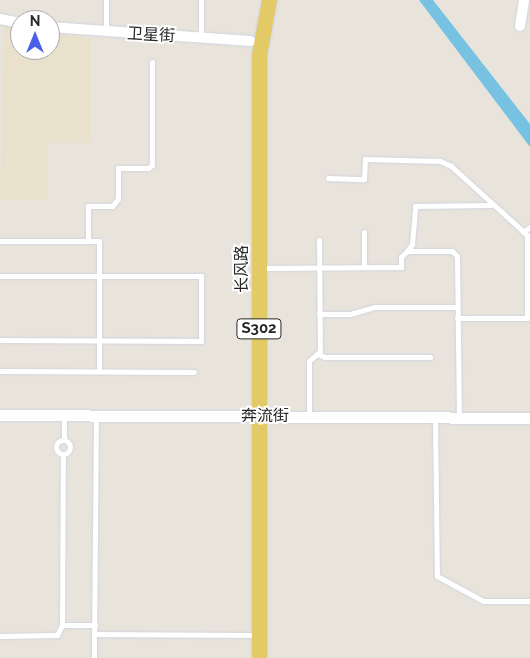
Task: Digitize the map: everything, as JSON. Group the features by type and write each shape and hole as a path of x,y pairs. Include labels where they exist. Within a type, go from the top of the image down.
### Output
{"main road":[{"name":"长风路","path":"259,0 251,41 259,658"},
{"name":"长风路","path":"250,658 259,268 259,55 269,0"}],"street":[{"path":"520,26 524,0"},
{"name":"卫星街","path":"60,28 251,41"},
{"name":"奔流街","path":"0,415 530,418"}],"lane":[{"path":"106,0 106,32"},
{"path":"201,0 201,38"},
{"path":"88,241 88,206 112,206 118,199 118,168 148,168 152,165 152,62"},
{"path":"328,178 364,179 364,159 432,160 451,166 492,205 527,234 527,318 457,318"},
{"path":"259,268 401,266 401,257 412,244 415,206 492,205"},
{"path":"523,232 530,227"},
{"path":"364,232 364,266"},
{"path":"319,240 319,352 325,358 430,357"},
{"path":"0,241 99,241 99,372"},
{"path":"407,251 452,251 457,256 460,417"},
{"path":"0,276 201,276 201,341 0,340"},
{"path":"319,314 350,314 374,307 457,306"},
{"path":"309,417 309,361 319,352"},
{"path":"0,371 194,372"},
{"path":"63,454 70,448 64,440 64,416"},
{"path":"94,658 96,416"},
{"path":"435,417 436,574 483,600 530,601"},
{"path":"0,636 57,635 62,625 63,454 57,446 64,440"},
{"path":"62,625 95,625"},
{"path":"94,634 250,635"}],"shaded area":[{"path":"4,25 10,26 10,60 60,60 60,34 91,39 91,143 48,143 48,200 0,200"}],"water":[{"path":"419,0 433,0 530,124 530,147"}]}
